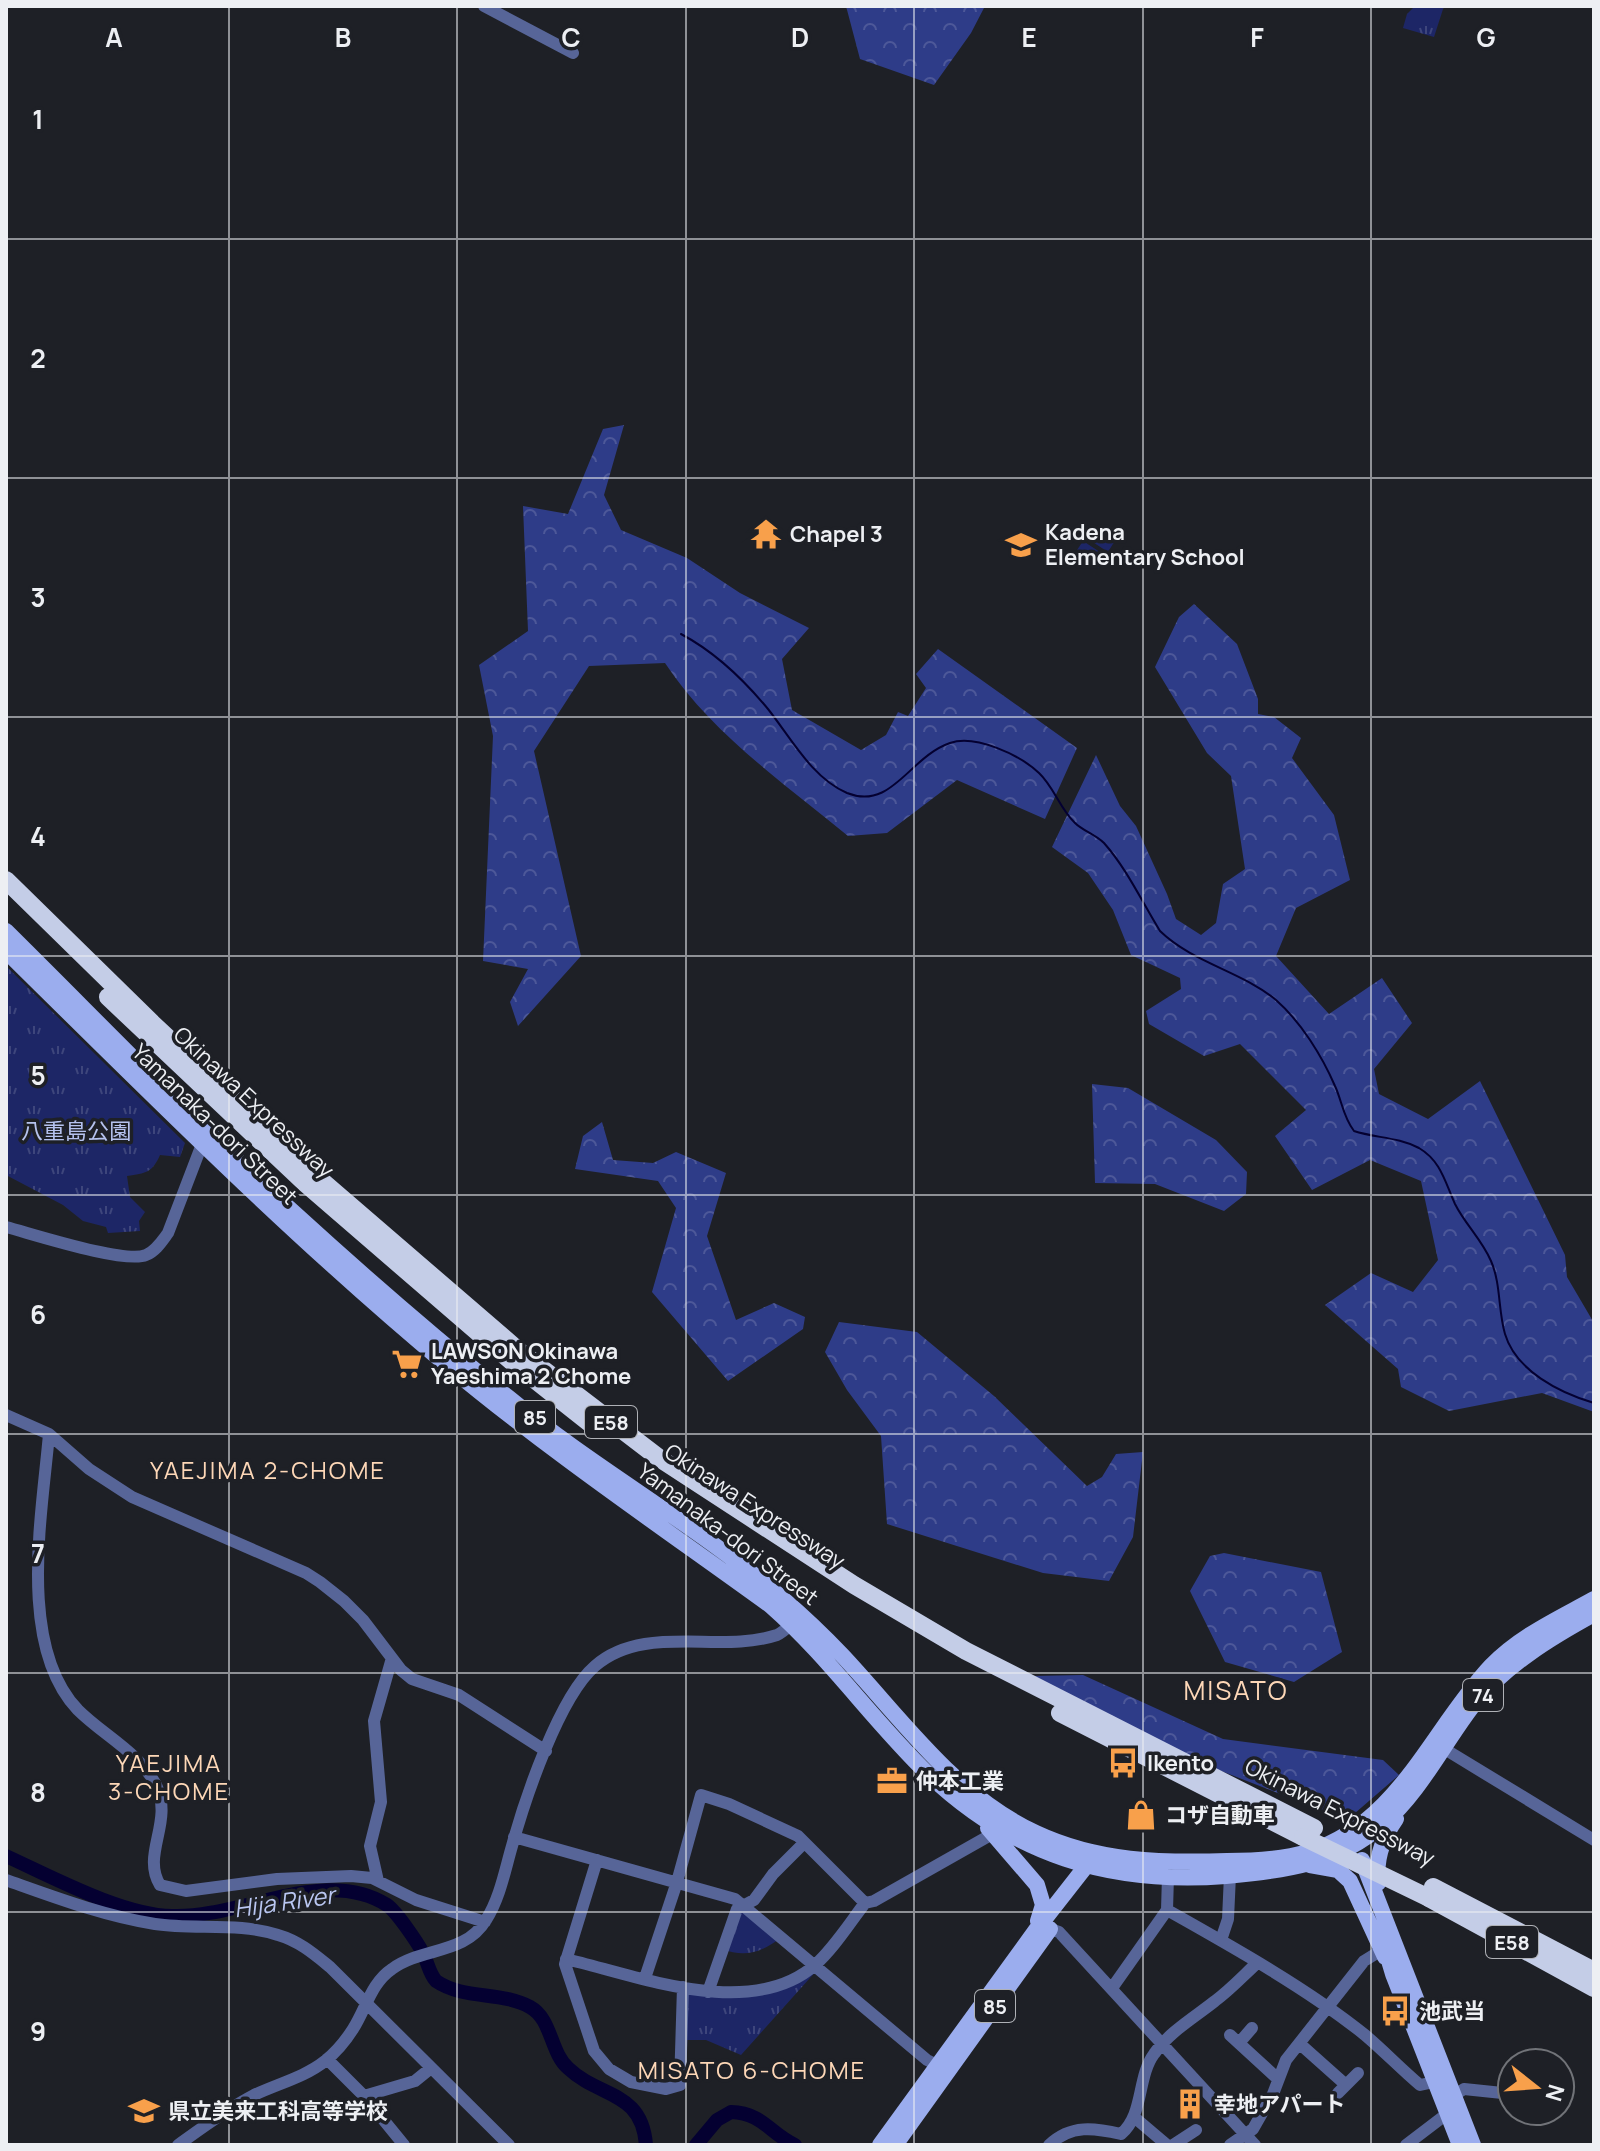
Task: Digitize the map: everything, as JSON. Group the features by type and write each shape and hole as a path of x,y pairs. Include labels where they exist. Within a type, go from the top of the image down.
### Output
{"highway":[{"name":"Okinawa Expressway","path":"6,880 152,1023 315,1175 519,1351 659,1458 854,1585 966,1651 1308,1832"},
{"name":"Okinawa Expressway","path":"6,896 142,1031 306,1184 511,1361 653,1469 848,1595 1003,1684 1594,1971"},
{"name":"Okinawa Expressway","path":"1431,1893 1594,1988"}],"main road":[{"name":"Yamanaka-dori Street","path":"6,931 206,1138"},
{"name":"Yamanaka-dori Street","path":"6,951 206,1138 511,1408 722,1552 796,1620 840,1653 925,1748 980,1800 1092,1863 1266,1860 1351,1842"},
{"name":"74","path":"1351,1842 1402,1807 1466,1695 1495,1661 1530,1634 1594,1599"},
{"name":"74","path":"1351,1842 1505,1672 1539,1646 1594,1614"},
{"name":"Yamanaka-dori Street","path":"796,1620 927,1773 986,1826 1029,1846 1125,1874 1168,1876 1230,1875 1309,1865 1351,1842"},
{"path":"1383,1911 1377,1881 1378,1858 1402,1807"},
{"path":"986,1826 1037,1885 1043,1905 1043,1929"},
{"path":"1351,1842 1383,1911 1473,2145"},
{"path":"1351,1842 1383,1949"},
{"name":"85","path":"885,2144 1092,1863"},
{"path":"1309,1865 1338,1870 1350,1881 1383,1949 1460,2145"}],"street":[{"path":"484,6 573,53"},
{"path":"6,1227 116,1255 145,1256 160,1245 168,1233 206,1138"},
{"path":"6,1415 49,1434 89,1469 132,1497 306,1573 344,1601 363,1620 412,1679 459,1695 546,1751"},
{"path":"49,1434 38,1562 40,1611 50,1663 61,1688 79,1711 140,1763 155,1782 162,1822 153,1871 160,1885 186,1891 277,1879 351,1876 378,1881 416,1900 485,1922"},
{"path":"178,2145 230,2108 327,2059 353,2029 384,1975 411,1960 461,1944 485,1922 497,1896 527,1793 562,1715 585,1676 596,1665 632,1647 758,1639 780,1634 796,1620"},
{"path":"378,1881 370,1846 381,1802 374,1721 392,1658"},
{"path":"1438,1745 1594,1840"},
{"path":"645,1978 677,1882 701,1795 786,1830 804,1843 865,1903"},
{"path":"566,1959 708,1992 743,1993 763,1989 799,1976 814,1965 865,1903 874,1901 987,1837 986,1826"},
{"path":"514,1837 735,1899 927,2060 943,2067"},
{"path":"708,1992 732,1920 741,1905 754,1900 773,1874 804,1843"},
{"path":"597,1860 566,1959 571,1986 600,2060 631,2082 653,2088 676,2088 680,2085 683,1987"},
{"path":"1221,1940 1228,1919 1230,1875"},
{"path":"1112,1988 1167,1910 1168,1876"},
{"path":"6,1880 129,1919 157,1925 259,1930 306,1947 509,2145"},
{"path":"1167,1910 1221,1940 1327,2008 1365,2035 1420,2085 1434,2082"},
{"path":"1043,1929 1059,1932 1251,2140"},
{"path":"1251,2140 1286,2060 1364,1961 1383,1949"},
{"path":"1049,2145 1057,2137 1075,2130 1095,2128 1121,2134 1134,2117 1152,2055 1200,2009 1213,2003 1257,1963"},
{"path":"1252,2028 1235,2039 1278,2079"},
{"path":"1300,2044 1342,2089 1358,2073"},
{"path":"327,2059 364,2096 404,2145"},
{"path":"364,2096 415,2081 431,2068"},
{"path":"1406,2145 1448,2113 1453,2096 1464,2089 1496,2092"},
{"path":"1134,2117 1167,2145"},
{"path":"1173,2145 1196,2130"},
{"path":"1230,2145 1251,2140"}],"green space":[{"path":"846,6 985,6 971,33 934,85 860,59"},
{"path":"1415,6 1444,6 1434,37 1403,28 1407,14"},
{"path":"624,425 604,495 621,530 687,558 740,593 809,628 782,659 792,710 861,750 886,735 898,712 908,716 926,688 916,674 938,649 1077,748 1045,819 957,780 887,833 848,836 727,735 704,713 665,663 589,666 534,751 581,956 518,1026 510,1002 528,969 483,961 493,736 479,665 528,631 523,506 568,514 603,429"},
{"path":"1093,525 1116,539 1108,552 1085,537"},
{"path":"1083,541 1106,556 1098,568 1075,553"},
{"path":"1194,604 1237,644 1258,699 1258,714 1274,717 1301,738 1292,758 1334,815 1350,880 1296,908 1276,956 1329,1014 1382,978 1412,1023 1374,1069 1379,1094 1428,1119 1480,1081 1565,1255 1567,1277 1594,1323 1594,1412 1542,1393 1449,1411 1401,1387 1398,1369 1325,1305 1371,1273 1413,1292 1438,1260 1421,1181 1370,1160 1312,1190 1275,1136 1306,1110 1240,1044 1204,1056 1149,1024 1146,1011 1181,989 1180,978 1131,955 1113,910 1088,873 1052,847 1096,755 1120,806 1136,826 1176,919 1201,935 1216,923 1223,884 1245,869 1231,776 1207,753 1155,667 1179,617"},
{"name":"八重島公園","path":"6,966 185,1143 180,1157 160,1155 148,1171 127,1176 130,1197 145,1212 139,1221 140,1231 108,1233 106,1227 83,1221 63,1205 6,1175"},
{"path":"1092,1084 1128,1088 1216,1140 1247,1172 1246,1194 1224,1211 1155,1184 1095,1183"},
{"path":"602,1122 613,1160 653,1163 676,1152 726,1173 707,1236 736,1320 774,1303 805,1317 803,1329 728,1381 652,1292 676,1208 658,1181 575,1169 583,1136"},
{"path":"839,1322 917,1332 994,1396 1087,1486 1102,1477 1116,1454 1143,1452 1133,1537 1109,1581 1043,1573 887,1524 881,1436 847,1390 825,1352"},
{"path":"1224,1553 1321,1572 1342,1652 1294,1682 1225,1662 1190,1591 1210,1556"},
{"path":"1083,1675 1223,1739 1383,1760 1399,1775 1347,1820 1193,1760 1033,1676"},
{"path":"737,1909 781,1938 753,1952 722,1949"},
{"path":"818,1969 741,2055 706,2040 682,2040 683,1987 727,1994"}],"waterway":[{"path":"681,634 706,649 739,677 823,778 847,793 863,797 876,795 889,789 936,750 960,741 997,748 1031,766 1049,785 1078,826 1100,840 1112,853 1160,931 1187,951 1262,990 1294,1018 1324,1063 1354,1131 1411,1144 1432,1159 1442,1173 1459,1211 1491,1261 1505,1334 1511,1347 1541,1379 1594,1403"},
{"name":"Hija River","path":"6,1856 88,1894 152,1914 198,1915 309,1892 337,1890 363,1894 387,1905 401,1920 423,1953 436,1981 458,1991 519,2002 537,2012 568,2068 580,2078 628,2104 643,2127 646,2145"},
{"name":"Hija River","path":"696,2145 717,2120 731,2112 751,2116 795,2145"}],"place":[{"name":"Chapel 3","path":"766,534"},
{"name":"Kadena Elementary School","path":"1021,545"},
{"name":"LAWSON Okinawa Yaeshima 2 Chome","path":"407,1364"},
{"name":"Ikento","path":"1123,1763"},
{"name":"仲本工業","path":"892,1781"},
{"name":"コザ自動車","path":"1141,1815"},
{"name":"池武当","path":"1395,2011"},
{"name":"幸地アパート","path":"1190,2104"},
{"name":"県立美来工科高等学校","path":"144,2111"}],"district":[{"name":"YAEJIMA 2-CHOME","path":"268,1469"},
{"name":"MISATO","path":"1236,1690"},
{"name":"YAEJIMA 3-CHOME","path":"169,1776"},
{"name":"MISATO 6-CHOME","path":"752,2069"}]}
